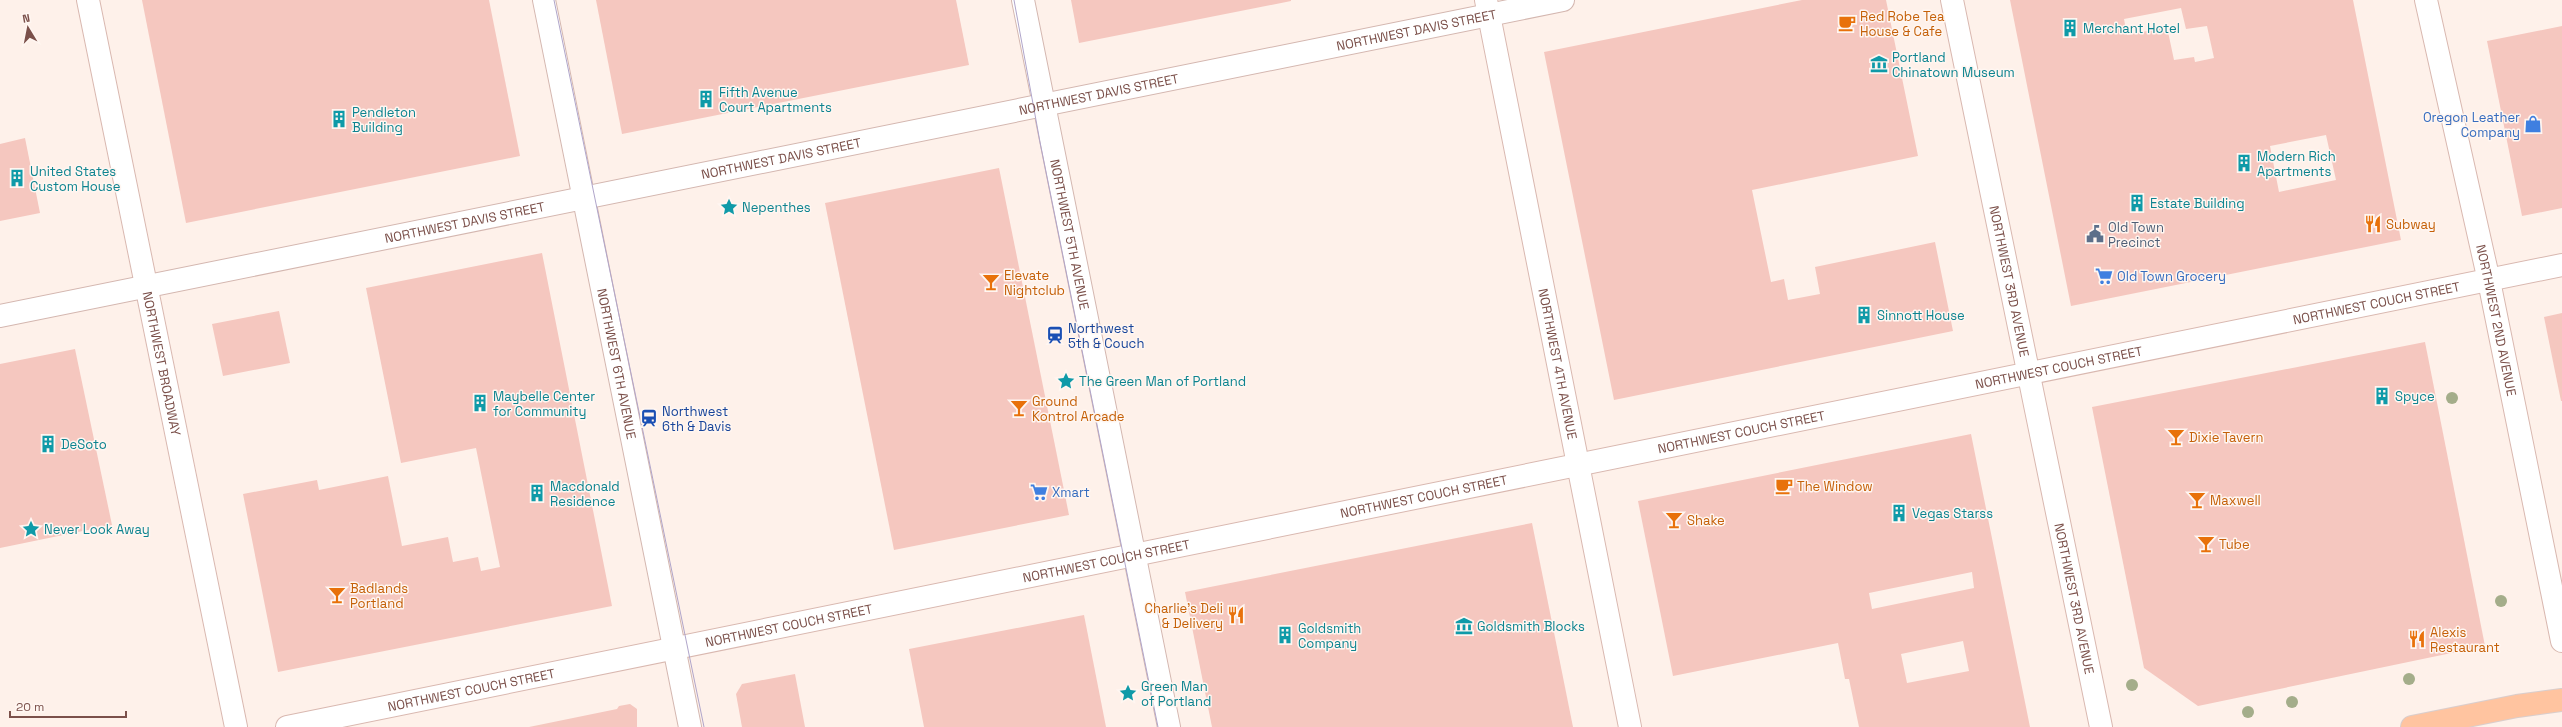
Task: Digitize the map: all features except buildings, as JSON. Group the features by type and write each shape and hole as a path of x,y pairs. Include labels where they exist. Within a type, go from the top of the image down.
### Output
{"main road":[{"path":"2412,727 2517,706 2562,700"}],"street":[{"name":"NORTHWEST BROADWAY","path":"88,0 236,727"},
{"name":"NORTHWEST 6TH AVENUE","path":"544,0 690,727"},
{"name":"NORTHWEST 5TH AVENUE","path":"1023,0 1169,727"},
{"name":"NORTHWEST DAVIS STREET","path":"0,316 1045,105 1487,7 1563,0"},
{"name":"NORTHWEST 3RD AVENUE","path":"1952,0 2101,727"},
{"name":"NORTHWEST 2ND AVENUE","path":"2426,0 2489,281 2562,641"},
{"name":"NORTHWEST 4TH AVENUE","path":"1487,7 1630,727"},
{"name":"NORTHWEST COUCH STREET","path":"286,727 2562,265"}],"tram line":[{"path":"554,0 704,727"},
{"path":"1014,0 1040,142 1158,727"}],"place":[{"name":"Red Robe Tea House & Cafe","path":"1847,23"},
{"name":"Merchant Hotel","path":"2070,28"},
{"name":"Portland Chinatown Museum","path":"1879,64"},
{"name":"Fifth Avenue Court Apartments","path":"706,99"},
{"name":"Pendleton Building","path":"339,119"},
{"name":"Oregon Leather Company","path":"2533,124"},
{"name":"Modern Rich Apartments","path":"2244,163"},
{"name":"United States Custom House","path":"17,178"},
{"name":"Estate Building","path":"2137,203"},
{"name":"Nepenthes","path":"729,207"},
{"name":"Subway","path":"2373,224"},
{"name":"Old Town Precinct","path":"2095,234"},
{"name":"Old Town Grocery","path":"2104,276"},
{"name":"Elevate Nightclub","path":"991,282"},
{"name":"Sinnott House","path":"1864,315"},
{"name":"Northwest 5th & Couch","path":"1055,335"},
{"name":"The Green Man of Portland","path":"1066,381"},
{"name":"Spyce","path":"2382,396"},
{"name":"Maybelle Center for Community","path":"480,403"},
{"name":"Ground Kontrol Arcade","path":"1019,408"},
{"name":"Northwest 6th & Davis","path":"649,418"},
{"name":"Dixie Tavern","path":"2176,437"},
{"name":"DeSoto","path":"48,444"},
{"name":"The Window","path":"1784,486"},
{"name":"Xmart","path":"1039,492"},
{"name":"Macdonald Residence","path":"537,493"},
{"name":"Maxwell","path":"2197,500"},
{"name":"Vegas Starss","path":"1899,513"},
{"name":"Shake","path":"1674,520"},
{"name":"Never Look Away","path":"31,529"},
{"name":"Tube","path":"2206,544"},
{"name":"Badlands Portland","path":"337,595"},
{"name":"Charlie's Deli & Delivery","path":"1236,615"},
{"name":"Goldsmith Blocks","path":"1464,626"},
{"name":"Goldsmith Company","path":"1285,635"},
{"name":"Alexis Restaurant","path":"2417,639"},
{"name":"Green Man of Portland","path":"1128,693"}]}
